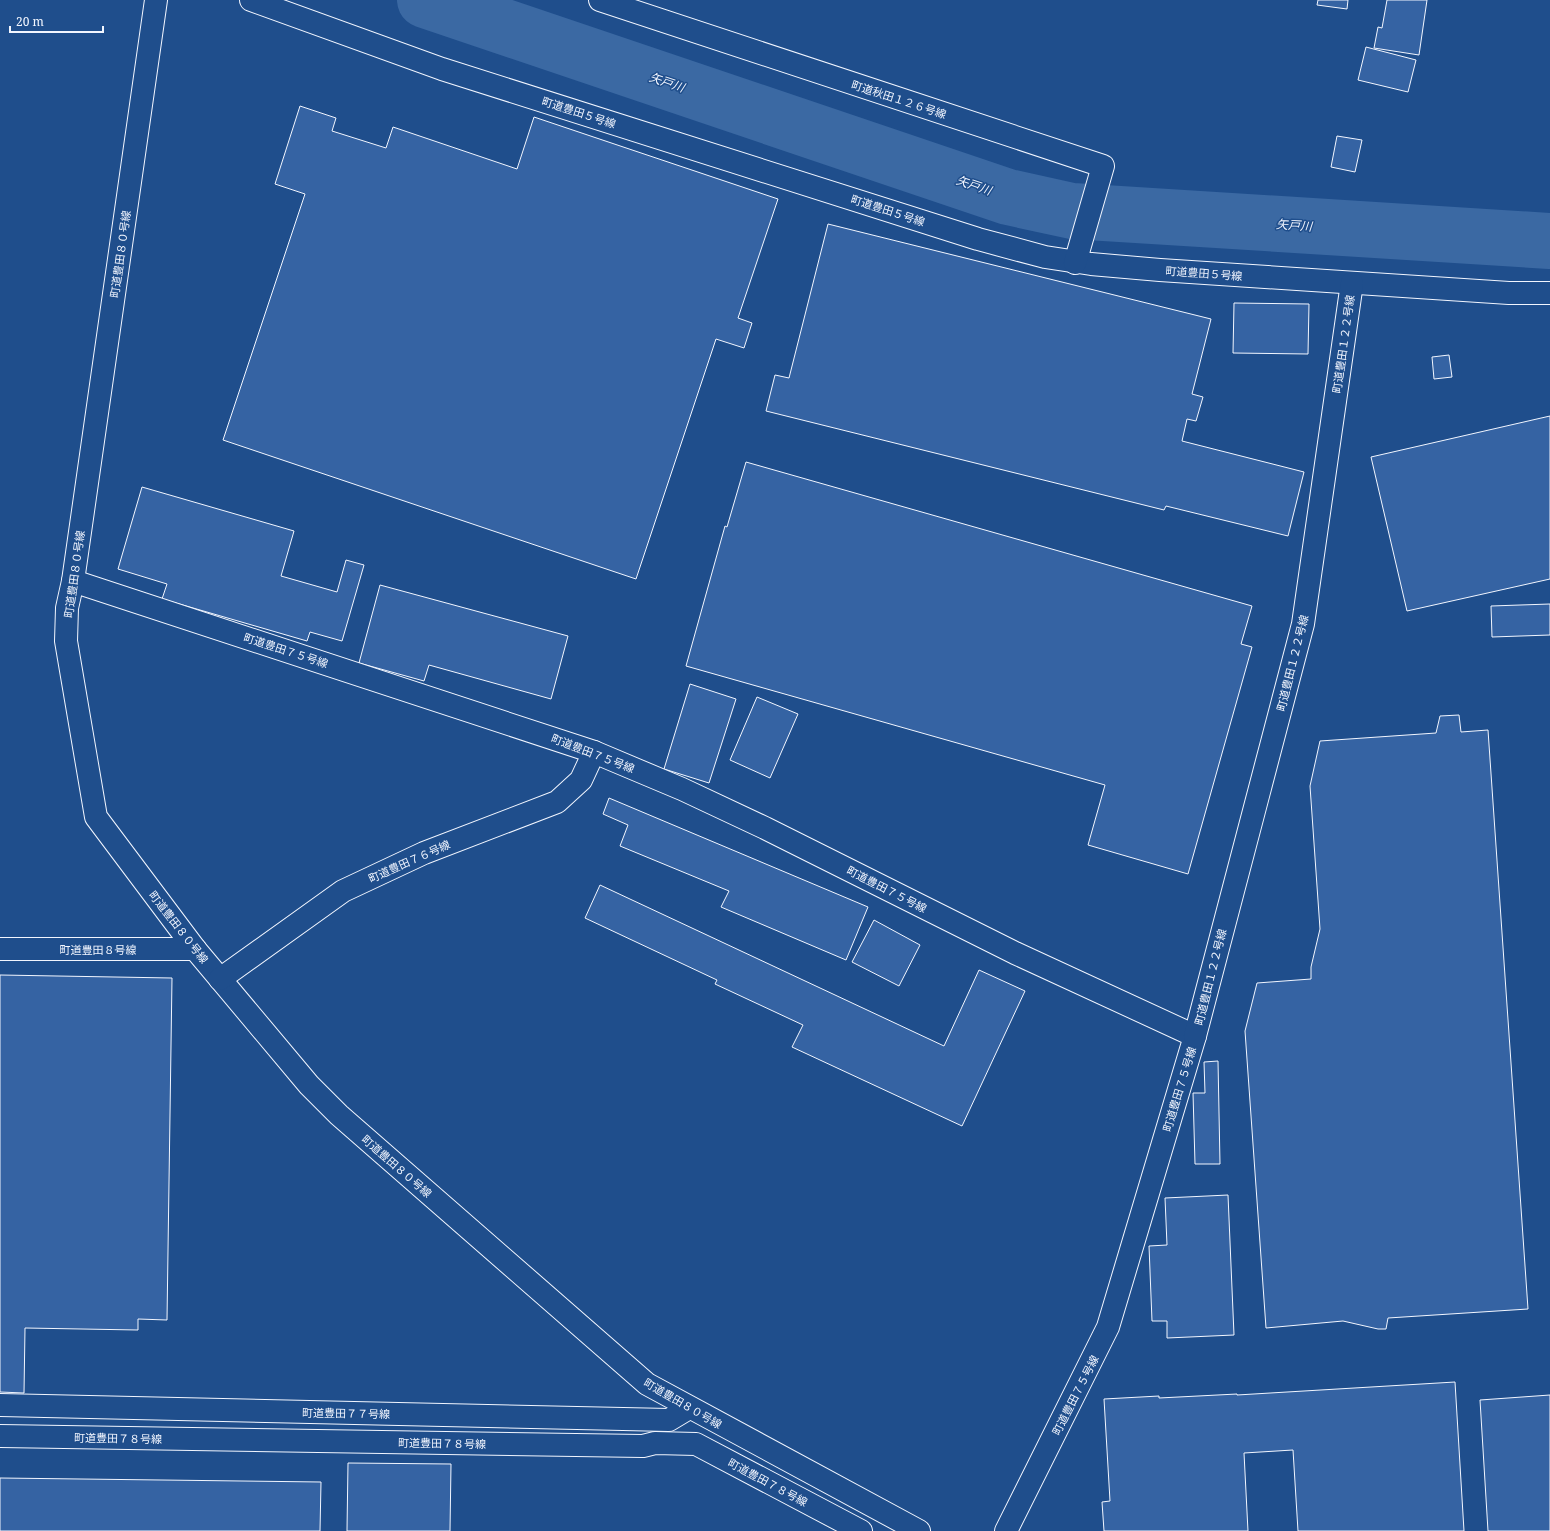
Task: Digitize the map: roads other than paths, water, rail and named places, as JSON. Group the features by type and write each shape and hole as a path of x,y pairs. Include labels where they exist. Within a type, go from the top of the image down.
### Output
{"street":[{"name":"町道豊田８０号線","path":"156,0 73,581 67,608 66,641 96,816 195,949 309,1086 339,1115 647,1384 919,1531"},
{"name":"町道豊田５号線","path":"250,0 442,69 978,238 1045,257 1075,263 1160,270 1508,293 1550,293"},
{"name":"町道秋田１２６号線","path":"600,0 1103,166 1075,263"},
{"name":"町道豊田１２２号線","path":"1195,1036 1303,624 1352,283"},
{"name":"町道豊田７５号線","path":"73,581 594,752 765,828 1015,953 1195,1036 1108,1327 1006,1531"},
{"name":"町道豊田７６号線","path":"220,979 343,891 424,853 557,802 581,780 594,752"},
{"name":"町道豊田８号線","path":"0,949 195,949"},
{"name":"町道豊田７７号線","path":"0,1405 669,1420 689,1408"},
{"name":"町道豊田７８号線","path":"0,1436 643,1446 655,1443 696,1444 861,1531"}],"waterway":[{"name":"矢戸川","path":"425,0 1008,197 1072,211 1550,241"}]}
